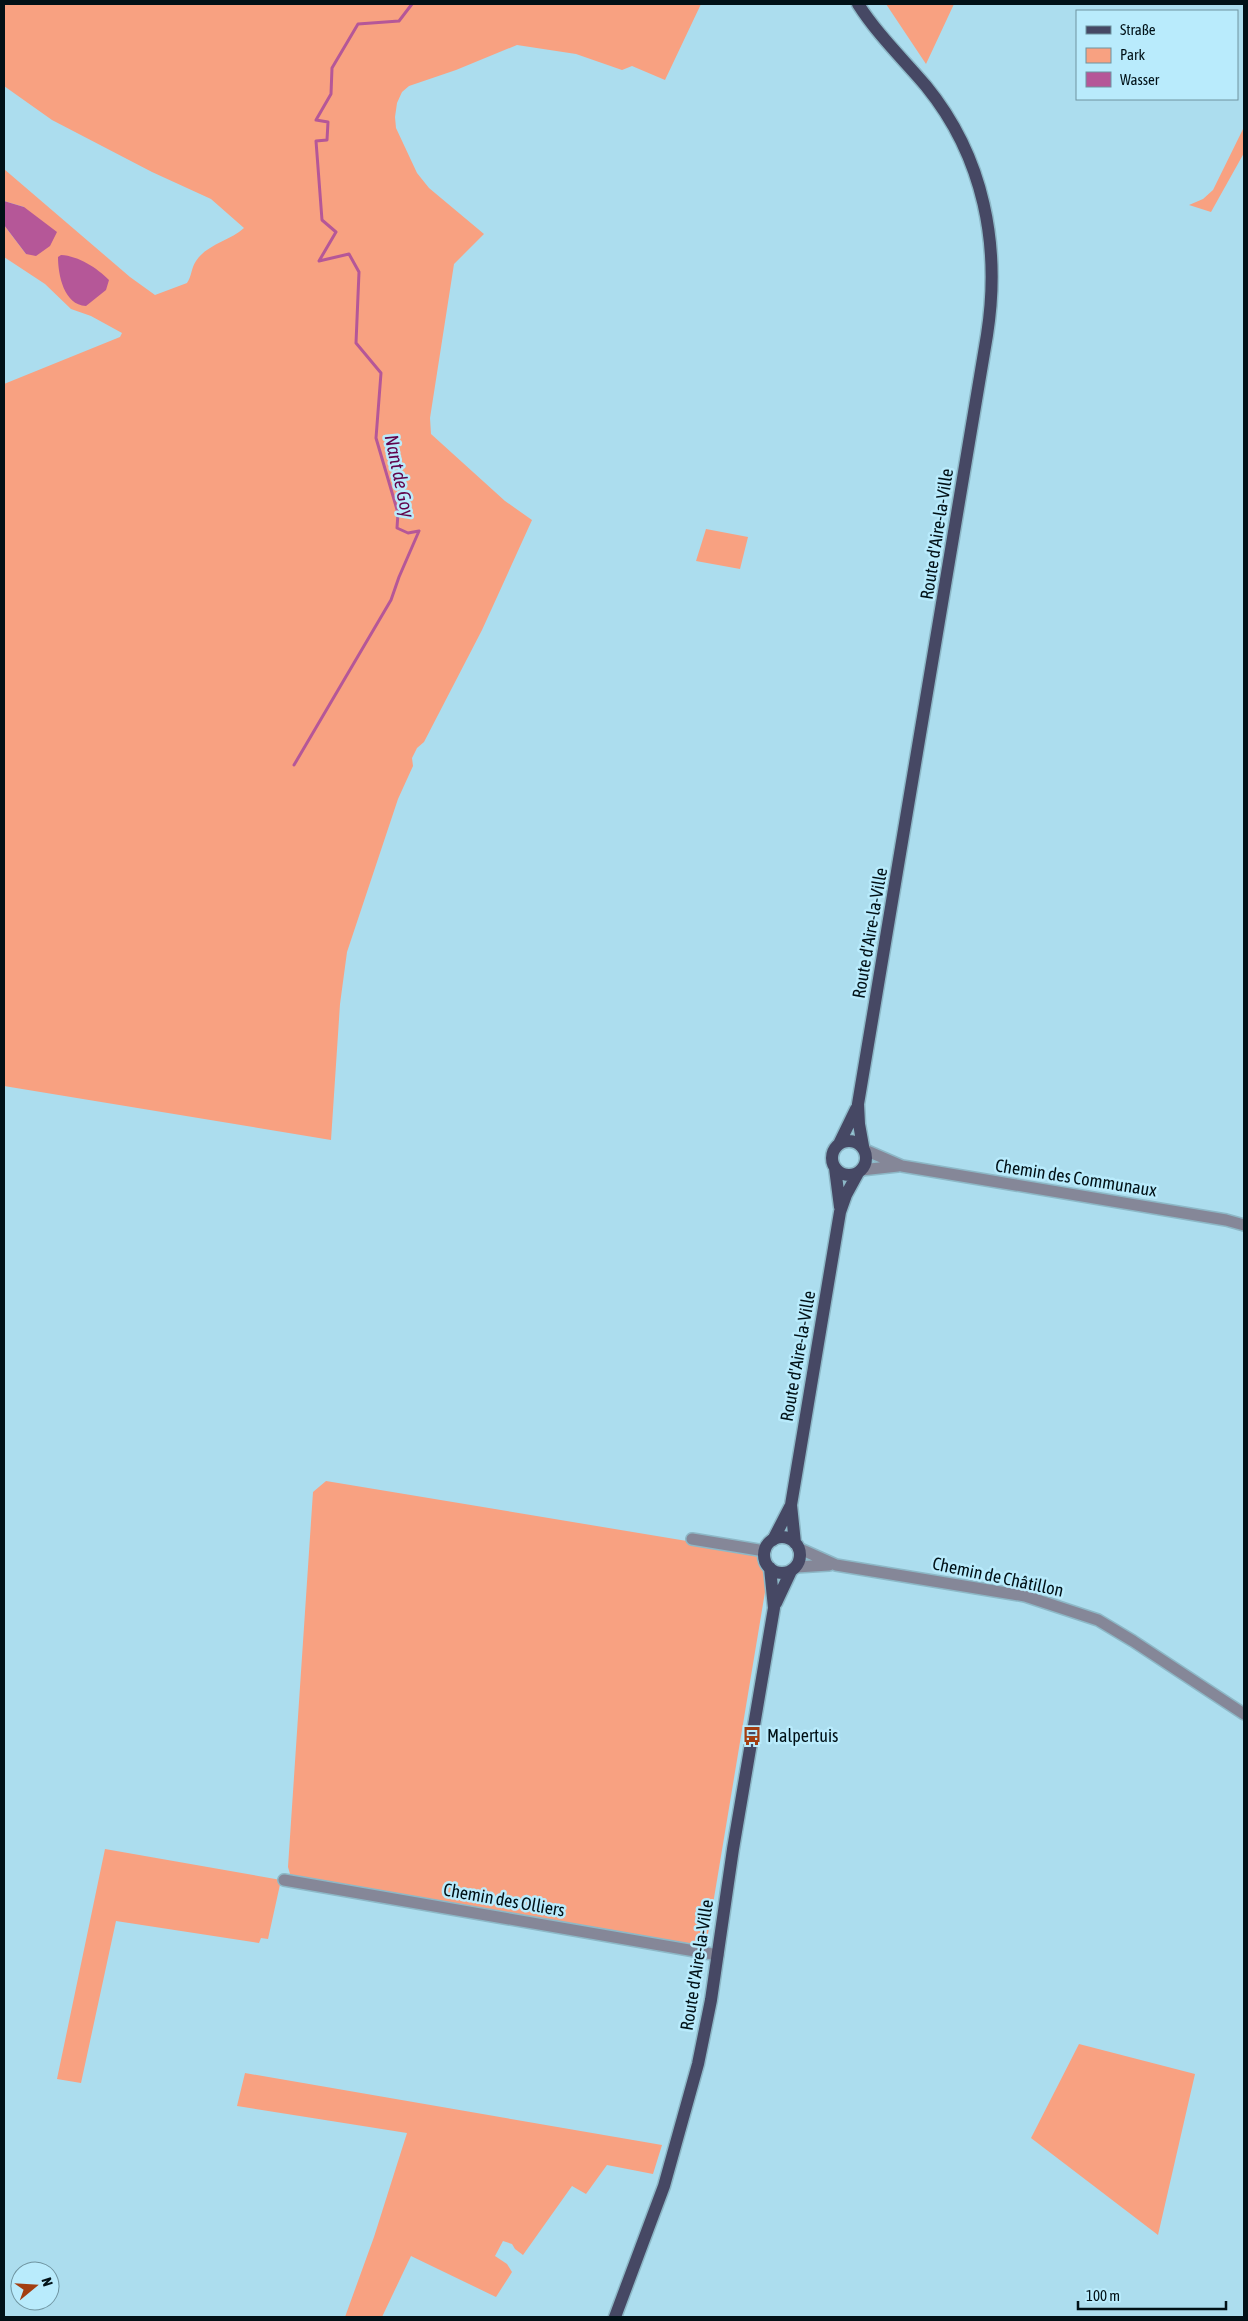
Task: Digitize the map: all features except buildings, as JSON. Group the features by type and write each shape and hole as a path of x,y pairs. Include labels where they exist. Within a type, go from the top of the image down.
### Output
{"main road":[{"name":"Route d'Aire-la-Ville","path":"858,4 869,20 927,87 953,125 967,152 984,203 990,232 993,272 992,299 986,345 858,1104 858,1124 864,1148"},
{"name":"Route d'Aire-la-Ville","path":"839,1144 858,1104"},
{"path":"851,1140 864,1148 867,1159 860,1172 846,1175 835,1168 832,1156 839,1144 851,1140"},
{"name":"Route d'Aire-la-Ville","path":"835,1168 840,1212"},
{"name":"Route d'Aire-la-Ville","path":"773,1540 791,1505 840,1212 846,1195 860,1172"},
{"name":"Route d'Aire-la-Ville","path":"791,1505 797,1545"},
{"path":"787,1538 797,1545 800,1558 793,1569 780,1573 770,1568 766,1563 765,1551 773,1540 787,1538"},
{"name":"Route d'Aire-la-Ville","path":"615,2317 652,2221 675,2152 700,2055 774,1608 770,1568"},
{"name":"Route d'Aire-la-Ville","path":"774,1608 793,1569"}],"street":[{"name":"Chemin des Communaux","path":"864,1148 902,1166 1226,1220 1244,1226"},
{"name":"Chemin des Communaux","path":"860,1172 902,1166"},
{"path":"692,1539 765,1551"},
{"name":"Chemin de Châtillon","path":"797,1545 836,1564"},
{"name":"Chemin de Châtillon","path":"793,1569 836,1564 1025,1596 1061,1606 1098,1620 1133,1640 1244,1714"},
{"name":"Chemin des Olliers","path":"284,1880 718,1955"}],"green space":[{"path":"4,4 701,4 665,80 632,66 622,70 576,54 517,45 456,70 409,86 402,92 397,103 396,128 417,173 429,188 484,234 454,264 430,418 431,434 505,501 532,520 482,630 424,742 417,748 412,758 413,766 398,799 347,952 340,1004 331,1140 4,1086 4,384 120,337 122,333 91,316 71,309 45,284 4,257 4,225 26,254 24,207 4,201 4,169 130,277 155,295 187,283 194,264 206,250 244,228 211,199 152,172 52,120 4,86"},
{"path":"886,4 954,4 926,64"},
{"path":"1244,127 1244,153 1211,212 1189,205 1203,199 1213,190"},
{"path":"706,529 748,537 740,569 696,561"},
{"path":"326,1481 747,1551 757,1557 767,1580 706,1946 695,1948 295,1878 290,1874 288,1867 313,1492"},
{"path":"105,1849 281,1880 268,1939 261,1938 259,1943 116,1921 81,2083 57,2079"},
{"path":"1079,2044 1195,2074 1158,2235 1031,2138"},
{"path":"245,2073 662,2145 653,2174 607,2165 586,2194 572,2186 523,2255 512,2244 503,2241 495,2256 507,2264 512,2272 496,2297 411,2256 382,2317 345,2317 374,2237 407,2133 237,2106"}],"water":[{"path":"4,201 24,207 57,232 50,246 36,256 26,254 4,225"},
{"path":"61,255 81,260 99,271 109,280 106,290 86,306 72,300 67,295 59,272 58,257"}],"waterway":[{"name":"Nant de Goy","path":"294,765 391,600 419,531 408,533 397,528 398,513 376,438 381,373 356,343 359,272 349,254 319,261 336,232 322,220 316,141 327,140 328,122 316,120 331,94 332,68 358,24 399,21 412,4"}],"place":[{"name":"Malpertuis","path":"752,1736"}]}
